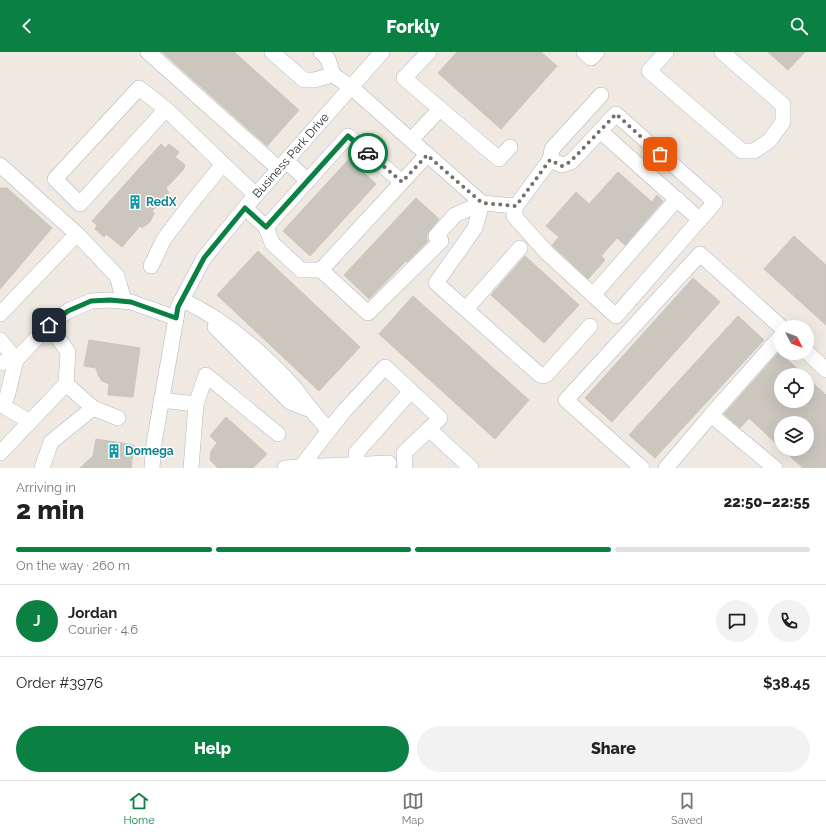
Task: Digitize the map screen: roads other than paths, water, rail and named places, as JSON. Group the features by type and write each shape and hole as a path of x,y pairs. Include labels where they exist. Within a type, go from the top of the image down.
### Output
{"street":[{"path":"148,52 282,165 308,181"},
{"path":"272,52 304,80 314,80 333,75"},
{"path":"320,52 328,59 333,75 351,87 482,203"},
{"name":"Business Park Drive","path":"152,468 154,443 178,307 204,258 256,195 382,52"},
{"path":"429,52 404,78 499,160 510,147"},
{"path":"584,52 591,58 597,52"},
{"path":"666,52 649,71 742,151 754,151 769,141 783,122 783,105 722,52"},
{"path":"166,109 80,204 55,179 138,88 166,109 256,195"},
{"path":"550,160 562,166 570,162 616,114 715,202 616,316 546,253 514,216 516,206 550,160 552,149 600,95"},
{"path":"411,140 440,109"},
{"path":"600,131 700,220"},
{"path":"266,227 348,136 402,182"},
{"path":"321,270 427,155"},
{"path":"151,266 164,239 223,164"},
{"path":"0,165 77,234 117,276 124,301"},
{"path":"593,295 677,199"},
{"path":"245,208 266,227 272,243 301,270 321,270 368,313 440,241 436,236 455,215 482,203 516,206"},
{"path":"482,203 475,228 436,283 540,375 543,376 590,326"},
{"path":"0,314 77,234"},
{"path":"466,309 520,248"},
{"path":"642,468 566,400 700,254 774,321"},
{"path":"182,300 203,310 223,323 252,346 293,385 311,410 329,430"},
{"path":"30,422 0,404 7,397 16,360 49,325 68,311 91,301 124,301 131,302 176,318"},
{"path":"0,454 66,384 68,352 49,325"},
{"path":"0,340 16,360"},
{"path":"666,468 774,344"},
{"path":"814,359 826,370"},
{"path":"0,363 16,360"},
{"path":"301,467 345,410 385,367 440,418 404,453 405,468"},
{"path":"191,468 196,404 206,375 278,434"},
{"path":"66,384 94,408 118,418"},
{"path":"357,464 356,453 411,391"},
{"path":"161,400 196,404"},
{"path":"42,468 51,442 94,408"},
{"path":"711,415 775,468"},
{"path":"429,429 471,468"},
{"path":"285,468 389,463"}],"place":[{"name":"RedX","path":"135,202"},
{"name":"Domega","path":"114,451"}]}
